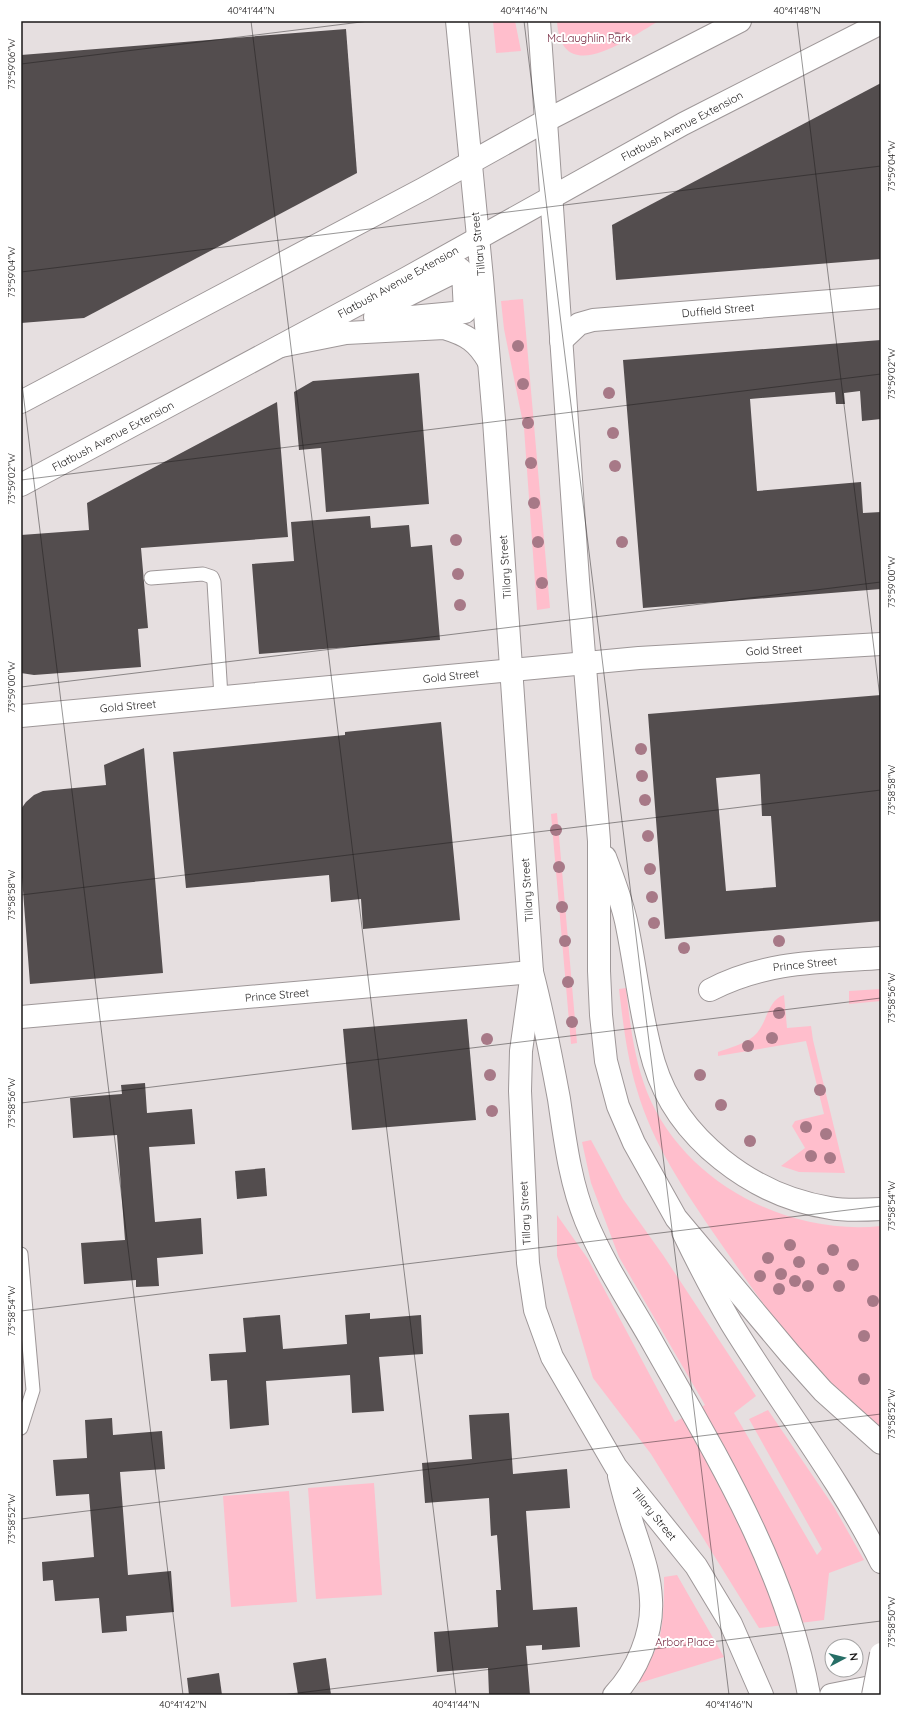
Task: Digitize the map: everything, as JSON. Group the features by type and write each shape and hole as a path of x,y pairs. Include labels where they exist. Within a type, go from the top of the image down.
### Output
{"main road":[{"name":"Tillary Street","path":"457,21 489,362 512,670 532,972 521,1051 520,1091 528,1263 536,1310 552,1358 616,1467 696,1566 731,1624 762,1695"},
{"path":"539,21 561,341 599,841 600,1015 606,1061 618,1106 629,1130 731,1323 848,1503 881,1562"},
{"path":"21,402 423,189 547,120 740,21"},
{"name":"Flatbush Avenue Extension","path":"21,485 478,239 683,124 881,23"},
{"name":"Duffield Street","path":"561,341 579,324 593,320 881,297"},
{"path":"281,346 346,333 444,328 459,332 471,339 481,348 489,362"},
{"name":"Gold Street","path":"21,716 585,662 881,644"},
{"path":"599,841 626,919 644,1026 654,1065 668,1094 684,1121 703,1142 723,1160 742,1175 763,1187 800,1201 831,1209 881,1209"},
{"name":"Prince Street","path":"710,990 729,980 758,970 787,964 881,958"},
{"path":"532,972 550,1046 572,1176 586,1220 601,1253 693,1414 768,1558 798,1644 809,1695"},
{"name":"Prince Street","path":"21,1017 532,972"},
{"path":"676,1218 823,1391 881,1443"},
{"path":"614,1695 635,1668 644,1647 651,1601 646,1563 633,1526 616,1467"},
{"path":"848,1503 872,1529"},
{"path":"873,1695 881,1654"},
{"path":"831,1695 881,1685"}],"lane":[{"path":"151,578 203,574 212,576 214,582 221,697"},
{"path":"21,1254 33,1390 21,1428"}],"green space":[{"path":"493,21 515,21 521,51 496,53"},
{"name":"McLaughlin Park","path":"557,21 659,21 615,46 599,53 583,56 571,52 561,41"},
{"path":"523,299 550,608 537,610 524,428 504,329 501,301"},
{"path":"557,813 577,1043 571,1044 551,814"},
{"path":"626,988 636,1054 647,1092 664,1124 686,1152 712,1177 742,1196 775,1212 810,1222 845,1227 881,1226 881,1430 833,1388 786,1335 693,1203 671,1167 652,1130 637,1090 626,1040 619,989"},
{"path":"881,989 881,1001 849,1004 849,991"},
{"path":"784,995 787,1028 811,1026 813,1040 845,1173 799,1172 781,1166 805,1148 792,1126 795,1121 824,1114 806,1041 718,1056 718,1052 742,1044 754,1036 759,1031 770,1007 778,998"},
{"path":"591,1140 623,1199 663,1255 756,1396 734,1413 817,1555 822,1549 749,1419 768,1410 834,1507 864,1560 829,1573 824,1620 759,1628 651,1454 593,1378 557,1256 557,1215 588,1259 675,1422 705,1405 619,1257 591,1183 582,1142"},
{"path":"374,1483 382,1595 316,1599 308,1488"},
{"path":"289,1491 297,1602 231,1607 223,1496"},
{"name":"Arbor Place","path":"677,1575 724,1657 636,1684 652,1657 659,1640 663,1617 664,1577"}],"building":[{"path":"346,29 357,173 84,318 21,323 21,55"},
{"path":"881,83 881,259 616,280 612,225"},
{"path":"881,340 881,419 862,421 860,391 844,393 845,404 836,404 835,392 750,399 757,491 861,482 863,513 881,512 881,589 643,608 623,360"},
{"path":"419,373 429,504 326,512 321,448 299,450 294,392 313,381"},
{"path":"277,402 288,537 141,548 148,628 138,629 141,667 34,675 21,673 21,535 89,530 87,503"},
{"path":"370,516 371,528 409,525 411,547 432,545 440,640 259,654 252,564 294,561 291,522"},
{"path":"881,695 881,921 665,939 648,714","holes":["760,774 762,816 771,816 776,887 726,891 716,778"]},
{"path":"441,722 460,920 363,929 361,899 331,902 329,875 186,888 173,752 345,735 345,732"},
{"path":"144,748 163,973 30,984 21,864 21,809 34,795 43,791 106,785 104,765"},
{"path":"467,1019 476,1120 352,1130 343,1029"},
{"path":"145,1083 147,1113 192,1109 195,1144 149,1147 155,1222 201,1218 203,1254 157,1258 159,1286 136,1287 136,1280 84,1284 81,1243 125,1240 117,1135 73,1138 70,1098 122,1094 121,1085"},
{"path":"265,1168 267,1196 237,1199 235,1171"},
{"path":"370,1313 370,1319 421,1315 423,1354 379,1357 384,1411 352,1413 350,1375 266,1381 269,1425 230,1429 227,1380 211,1381 209,1354 246,1352 243,1318 280,1315 283,1349 347,1344 345,1315"},
{"path":"509,1413 513,1474 567,1469 570,1508 526,1511 533,1610 577,1607 580,1647 542,1650 542,1645 526,1646 530,1695 489,1695 488,1668 437,1672 434,1632 498,1627 496,1590 501,1590 497,1535 491,1536 489,1498 425,1503 422,1463 472,1459 469,1415"},
{"path":"112,1418 113,1435 162,1431 165,1469 120,1472 128,1575 171,1571 174,1612 126,1616 127,1631 102,1633 99,1598 55,1601 53,1580 43,1581 42,1562 94,1557 89,1494 56,1496 53,1460 87,1458 85,1420"},
{"path":"326,1658 331,1695 298,1695 293,1663"},
{"path":"219,1673 222,1695 189,1695 187,1678"}]}
